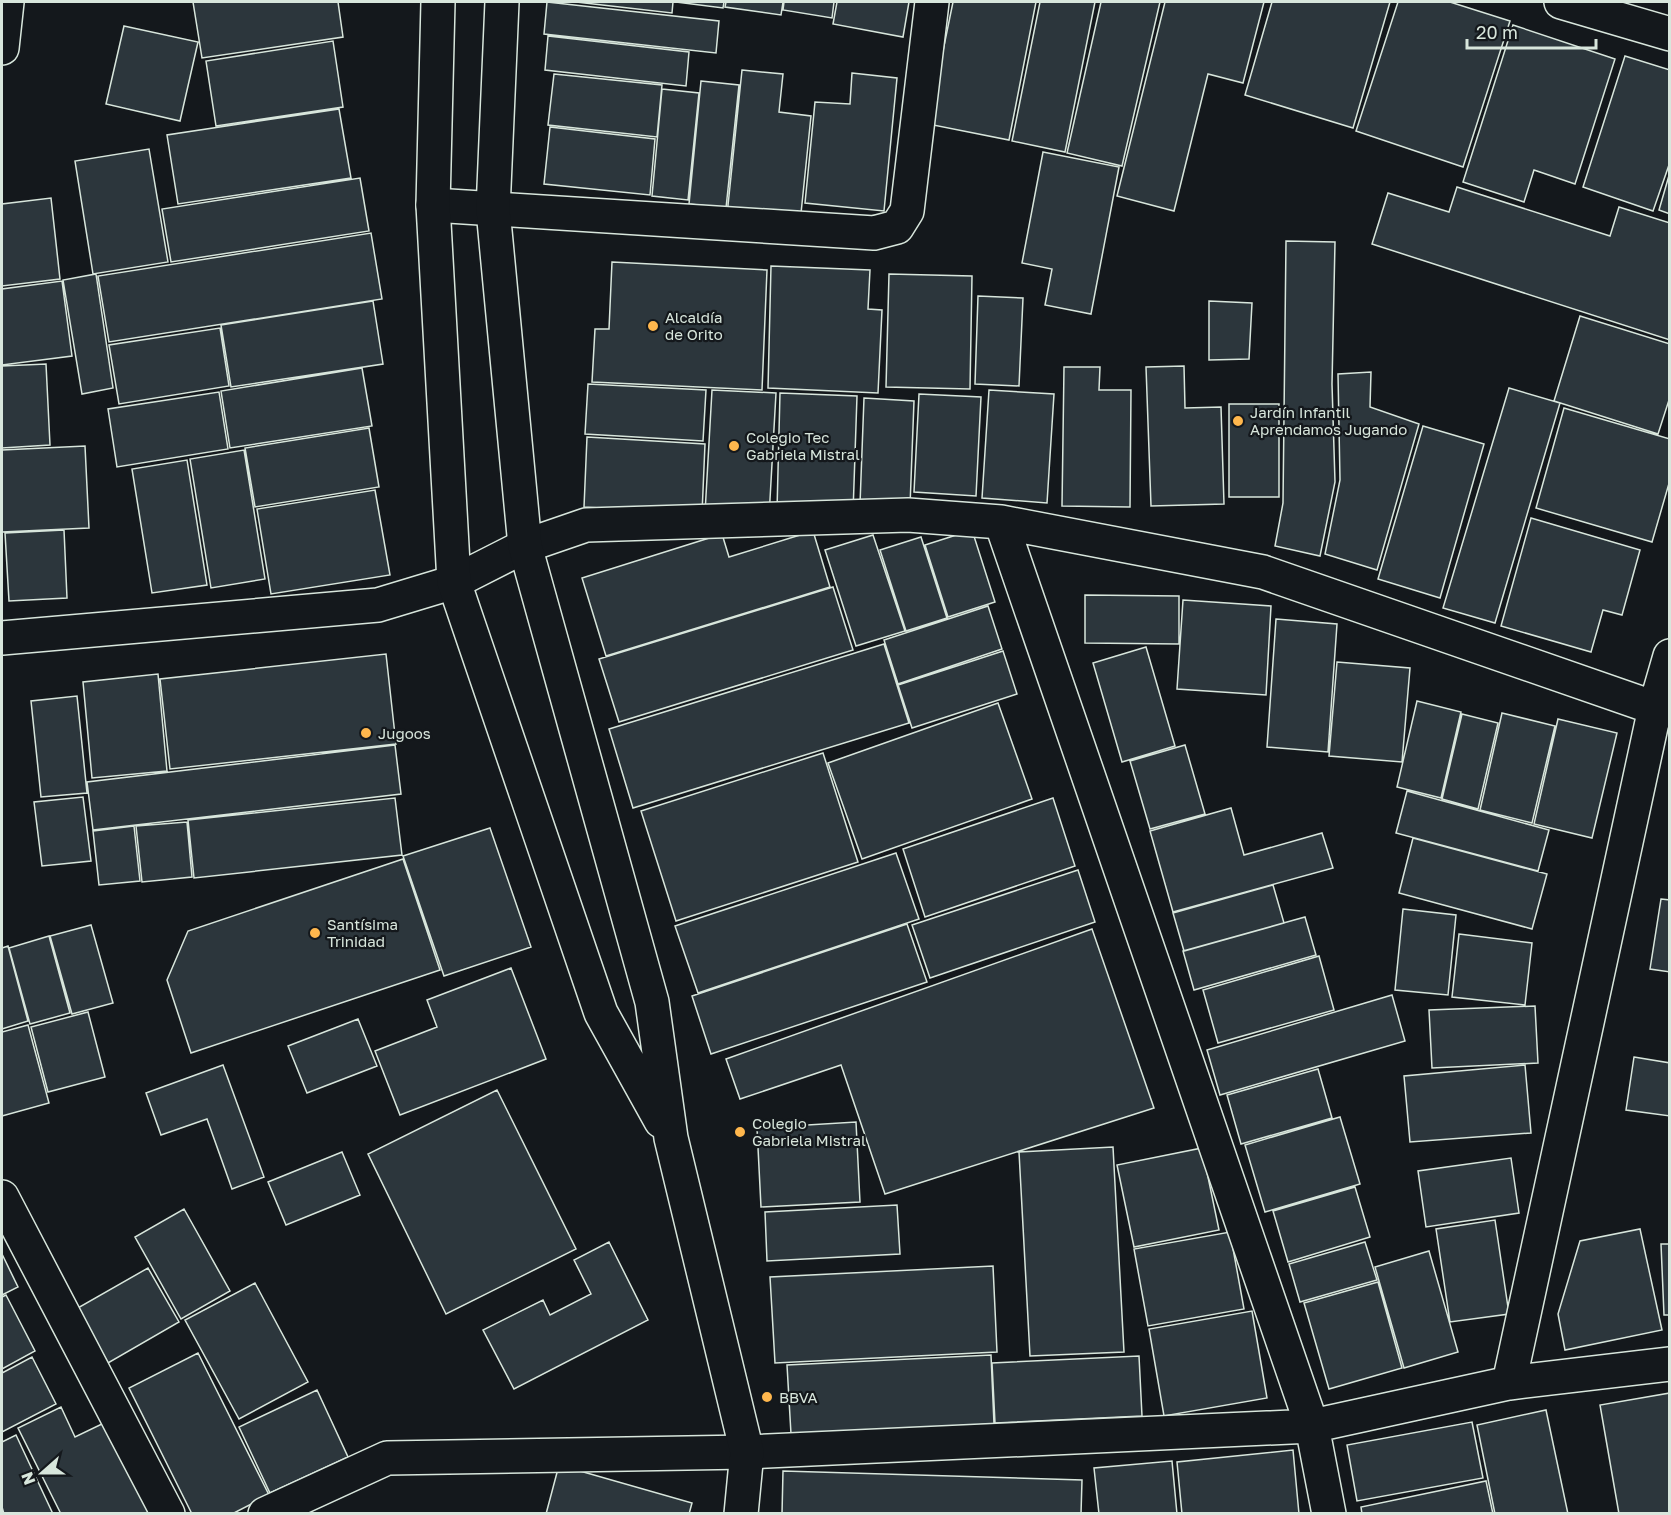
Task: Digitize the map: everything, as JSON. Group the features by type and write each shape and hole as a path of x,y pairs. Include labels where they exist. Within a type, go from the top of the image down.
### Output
{"street":[{"path":"2,48 7,2"},
{"path":"438,2 433,205 454,582 601,1013 671,1138"},
{"path":"502,2 493,210 525,546 652,1002 671,1138 747,1452 741,1514"},
{"path":"433,205 874,233 897,227 907,211 932,2"},
{"path":"1561,2 1670,34"},
{"path":"2,638 378,605 454,582 525,546 586,525 908,515 1001,522 1263,572 1662,710"},
{"path":"1001,522 1312,1426 1329,1514"},
{"path":"1509,1383 1662,710 1670,656"},
{"path":"2,1197 168,1514"},
{"path":"265,1514 387,1458 747,1452 1312,1426 1509,1383 1670,1364"}],"building":[{"path":"193,2 338,2 343,37 202,58"},
{"path":"547,2 719,21 716,53 544,34"},
{"path":"576,2 673,2 672,13"},
{"path":"676,2 724,2 723,8"},
{"path":"726,2 783,2 781,15 725,7"},
{"path":"784,2 834,2 832,18 783,10"},
{"path":"837,2 909,2 903,37 833,24"},
{"path":"953,2 1036,2 1009,140 928,124"},
{"path":"1040,2 1095,2 1065,152 1012,141"},
{"path":"1101,2 1160,2 1122,166 1067,153"},
{"path":"1165,2 1264,2 1243,83 1208,74 1174,211 1117,196"},
{"path":"1272,2 1390,2 1353,128 1245,95"},
{"path":"1398,2 1450,2 1510,21 1463,167 1356,131"},
{"path":"1513,25 1615,59 1575,184 1534,170 1524,202 1463,182"},
{"path":"124,26 198,42 180,121 106,104"},
{"path":"548,36 689,52 686,86 545,70"},
{"path":"333,41 343,107 216,126 206,61"},
{"path":"1625,56 1670,70 1670,162 1653,211 1583,187"},
{"path":"742,70 783,74 779,112 811,116 800,223 727,215"},
{"path":"852,73 897,78 884,211 805,203 815,102 850,104"},
{"path":"554,74 662,85 657,137 548,125"},
{"path":"701,81 739,85 726,208 689,204"},
{"path":"662,89 699,93 688,200 652,196"},
{"path":"339,109 351,178 178,204 167,135"},
{"path":"550,127 655,139 650,195 544,184"},
{"path":"149,149 168,262 93,274 75,161"},
{"path":"1043,152 1119,167 1091,314 1045,305 1052,269 1022,263"},
{"path":"1670,172 1670,214 1659,210"},
{"path":"360,178 369,231 171,262 162,209"},
{"path":"1457,187 1610,236 1619,207 1670,223 1670,340 1372,244 1388,193 1449,212"},
{"path":"51,198 60,279 2,286 2,204"},
{"path":"371,233 382,299 109,342 98,276"},
{"path":"1286,241 1335,242 1332,384 1335,482 1320,556 1275,546 1283,503"},
{"path":"612,262 767,270 762,390 592,382 595,329 609,329"},
{"path":"771,266 870,270 868,309 882,310 878,393 768,388"},
{"path":"96,274 113,388 82,394 63,280"},
{"path":"889,274 972,276 970,389 886,387"},
{"path":"62,281 72,356 2,365 2,289"},
{"path":"978,296 1023,298 1019,386 975,384"},
{"path":"373,301 383,364 231,387 221,325"},
{"path":"1209,301 1252,303 1249,359 1209,360"},
{"path":"1580,316 1670,344 1670,397 1658,434 1554,401"},
{"path":"220,328 229,386 119,404 109,345"},
{"path":"46,364 50,445 2,448 2,366"},
{"path":"1184,366 1185,408 1221,407 1224,504 1151,506 1146,367"},
{"path":"1064,367 1100,367 1099,390 1131,390 1130,507 1062,506"},
{"path":"362,368 372,426 230,448 221,391"},
{"path":"1371,372 1370,407 1419,424 1377,570 1325,554 1340,480 1338,374"},
{"path":"588,384 706,390 703,441 585,434"},
{"path":"1509,388 1560,403 1495,623 1443,608"},
{"path":"712,390 776,393 769,517 705,513"},
{"path":"989,390 1054,394 1047,503 982,498"},
{"path":"219,392 228,449 117,467 108,409"},
{"path":"780,393 857,396 853,513 777,510"},
{"path":"919,394 981,397 976,496 914,492"},
{"path":"864,398 914,401 910,506 860,504"},
{"path":"1229,404 1279,404 1279,497 1229,497"},
{"path":"1564,408 1670,439 1670,480 1652,542 1536,508"},
{"path":"1423,426 1484,444 1440,598 1378,579"},
{"path":"369,428 379,487 255,507 245,448"},
{"path":"587,437 705,444 702,514 584,507"},
{"path":"85,446 89,528 2,532 2,450"},
{"path":"244,450 265,579 211,588 190,459"},
{"path":"187,460 207,585 152,593 132,469"},
{"path":"375,490 390,575 271,594 257,509"},
{"path":"1531,518 1640,550 1622,615 1603,610 1591,652 1501,626"},
{"path":"64,530 67,598 9,601 5,533"},
{"path":"972,530 995,602 948,617 925,545"},
{"path":"813,531 830,587 606,656 582,578 722,534 729,557"},
{"path":"873,535 905,631 856,646 825,550"},
{"path":"921,537 947,618 906,631 880,550"},
{"path":"833,587 853,650 619,722 599,659"},
{"path":"1085,595 1179,596 1179,644 1085,643"},
{"path":"1183,600 1271,606 1266,695 1177,689"},
{"path":"988,606 1002,649 898,684 884,640"},
{"path":"1276,619 1337,624 1328,752 1267,747"},
{"path":"884,644 909,723 633,808 609,729"},
{"path":"1146,647 1175,746 1122,762 1093,663"},
{"path":"1003,651 1017,694 912,728 898,685"},
{"path":"386,654 396,744 170,769 160,679"},
{"path":"1337,662 1410,668 1402,762 1329,756"},
{"path":"158,674 167,771 92,778 83,682"},
{"path":"77,696 87,793 41,797 31,701"},
{"path":"1417,701 1461,712 1441,798 1397,787"},
{"path":"998,703 1032,799 862,859 828,763"},
{"path":"1502,713 1555,726 1532,823 1480,810"},
{"path":"1462,714 1498,723 1478,809 1442,799"},
{"path":"1558,719 1617,733 1592,838 1534,824"},
{"path":"395,745 401,794 93,830 87,782"},
{"path":"1185,745 1205,814 1150,829 1130,761"},
{"path":"823,753 858,862 676,921 641,811"},
{"path":"1407,791 1549,830 1538,871 1396,833"},
{"path":"83,797 91,861 42,866 34,802"},
{"path":"395,798 402,855 194,878 188,820"},
{"path":"1053,798 1075,866 925,917 903,849"},
{"path":"1231,808 1244,855 1322,833 1333,868 1173,912 1150,831"},
{"path":"187,822 192,877 142,882 136,826"},
{"path":"134,826 140,881 99,885 93,831"},
{"path":"490,828 531,947 444,976 403,856"},
{"path":"1413,838 1547,874 1532,929 1399,893"},
{"path":"896,853 919,919 698,993 675,926"},
{"path":"403,859 440,970 191,1053 167,980 188,931"},
{"path":"1078,870 1095,922 930,978 912,925"},
{"path":"1273,885 1284,923 1184,951 1173,913"},
{"path":"1661,899 1670,900 1670,972 1650,969"},
{"path":"1403,909 1456,915 1448,995 1395,990"},
{"path":"1305,917 1316,955 1194,990 1183,951"},
{"path":"907,924 927,982 711,1054 692,996"},
{"path":"91,925 113,1003 72,1014 50,936"},
{"path":"1092,929 1154,1108 885,1194 841,1065 740,1099 726,1059"},
{"path":"1459,934 1532,943 1525,1005 1452,997"},
{"path":"49,936 70,1013 30,1024 9,948"},
{"path":"8,946 28,1021 2,1029 2,948"},
{"path":"1319,956 1334,1010 1218,1043 1203,990"},
{"path":"511,968 546,1059 400,1115 375,1051 437,1027 427,1000"},
{"path":"1392,995 1405,1041 1220,1095 1207,1050"},
{"path":"1535,1006 1538,1063 1432,1068 1429,1010"},
{"path":"88,1012 105,1077 48,1092 31,1027"},
{"path":"358,1019 377,1066 307,1093 288,1046"},
{"path":"28,1025 49,1103 2,1116 2,1032"},
{"path":"1634,1057 1670,1063 1670,1116 1626,1110"},
{"path":"223,1065 264,1177 232,1189 207,1119 161,1135 146,1093"},
{"path":"1525,1065 1531,1133 1410,1142 1404,1076"},
{"path":"1318,1069 1332,1118 1241,1144 1227,1095"},
{"path":"497,1090 576,1249 446,1314 368,1154"},
{"path":"1340,1117 1360,1184 1265,1212 1245,1145"},
{"path":"856,1122 860,1202 761,1207 757,1128"},
{"path":"1113,1147 1124,1352 1030,1356 1019,1152"},
{"path":"1202,1148 1219,1230 1134,1247 1117,1165"},
{"path":"342,1152 360,1195 286,1225 268,1182"},
{"path":"1511,1158 1519,1213 1426,1227 1418,1171"},
{"path":"1355,1187 1370,1237 1288,1262 1273,1211"},
{"path":"897,1205 900,1254 767,1261 765,1212"},
{"path":"184,1209 230,1291 181,1319 135,1237"},
{"path":"1495,1220 1509,1314 1450,1322 1436,1229"},
{"path":"1640,1229 1662,1330 1565,1350 1558,1314 1580,1241"},
{"path":"1230,1232 1244,1309 1148,1326 1134,1249"},
{"path":"609,1242 648,1320 514,1389 483,1330 543,1300 550,1315 591,1294 574,1260"},
{"path":"1365,1242 1377,1280 1300,1302 1289,1264"},
{"path":"1661,1244 1670,1244 1670,1315 1664,1315"},
{"path":"1429,1251 1458,1352 1404,1368 1375,1267"},
{"path":"2,1254 18,1287 2,1295"},
{"path":"993,1266 997,1352 775,1363 770,1277"},
{"path":"148,1268 179,1322 108,1363 76,1309"},
{"path":"1378,1282 1402,1368 1329,1389 1304,1303"},
{"path":"255,1283 308,1382 239,1419 185,1320"},
{"path":"6,1295 35,1351 2,1369 2,1297"},
{"path":"1252,1311 1267,1398 1164,1416 1149,1329"},
{"path":"198,1353 269,1495 232,1514 192,1514 129,1388"},
{"path":"991,1355 994,1424 791,1434 787,1365"},
{"path":"1139,1356 1142,1416 995,1423 992,1363"},
{"path":"32,1357 56,1404 2,1432 2,1373"},
{"path":"317,1390 348,1457 270,1493 239,1427"},
{"path":"1670,1393 1670,1514 1619,1514 1600,1405"},
{"path":"61,1407 75,1437 106,1422 151,1514 61,1514 18,1428"},
{"path":"1546,1410 1568,1514 1495,1514 1477,1425"},
{"path":"1472,1422 1483,1478 1357,1501 1347,1445"},
{"path":"16,1435 53,1514 4,1514 2,1507 2,1442"},
{"path":"1293,1450 1299,1514 1182,1514 1177,1462"},
{"path":"1172,1461 1177,1514 1099,1514 1094,1468"},
{"path":"559,1465 692,1503 689,1514 546,1514"},
{"path":"783,1471 1082,1480 1081,1514 782,1514"},
{"path":"1486,1481 1493,1514 1362,1514 1361,1507"}],"place":[{"name":"Alcaldía de Orito","path":"653,326"},
{"name":"Jardín Infantil Aprendamos Jugando","path":"1238,421"},
{"name":"Colegio Tec Gabriela Mistral","path":"734,446"},
{"name":"Jugoos","path":"366,733"},
{"name":"Santísima Trinidad","path":"315,933"},
{"name":"Colegio Gabriela Mistral","path":"740,1132"},
{"name":"BBVA","path":"767,1397"}]}
